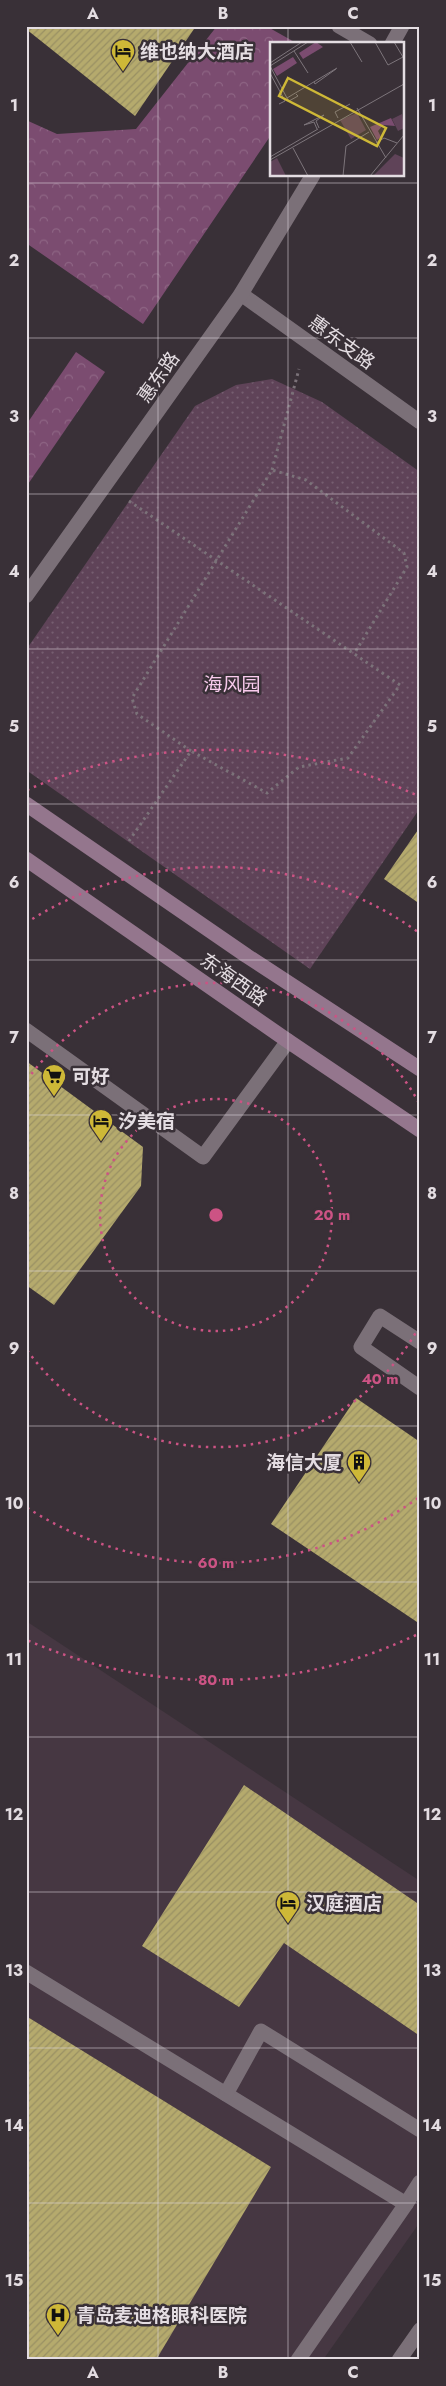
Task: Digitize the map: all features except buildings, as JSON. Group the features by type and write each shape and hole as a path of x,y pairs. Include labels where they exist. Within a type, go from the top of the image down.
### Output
{"main road":[{"name":"东海西路","path":"26,804 247,956 420,1069"},
{"name":"东海西路","path":"26,859 288,1042 420,1130"}],"street":[{"path":"339,26 367,42"},
{"path":"393,42 402,26"},
{"name":"惠东路","path":"26,596 241,294 312,176"},
{"name":"惠东支路","path":"241,294 420,422"},
{"path":"26,1030 203,1158 288,1042"},
{"path":"420,1342 380,1316 361,1346 420,1388"},
{"path":"26,1972 406,2204"},
{"path":"226,2094 261,2031 420,2130"},
{"path":"298,2360 420,2182"},
{"path":"399,2360 420,2330"}],"path":[{"path":"106,484 216,560 400,685 348,758 299,767 267,793 191,751 137,714 132,698 216,560 272,470 306,340"},
{"path":"272,470 306,480 404,553 407,567 354,654"},
{"path":"114,864 191,751"}],"shaded area":[{"path":"26,1621 420,1881 420,2222 323,2360 26,2360"}],"green space":[{"path":"217,26 266,26 294,42 270,42 270,136 143,324 26,243 26,120 57,134 136,129"},
{"path":"76,352 105,372 26,487 26,425"},
{"name":"海风园","path":"272,379 322,402 420,472 420,808 310,969 26,770 26,650 195,406 236,385"}],"place":[{"name":"维也纳大酒店","path":"123,72"},
{"name":"可好","path":"54,1097"},
{"name":"汐美宿","path":"101,1142"},
{"name":"海信大厦","path":"359,1483"},
{"name":"汉庭酒店","path":"288,1924"},
{"name":"青岛麦迪格眼科医院","path":"58,2336"}]}
